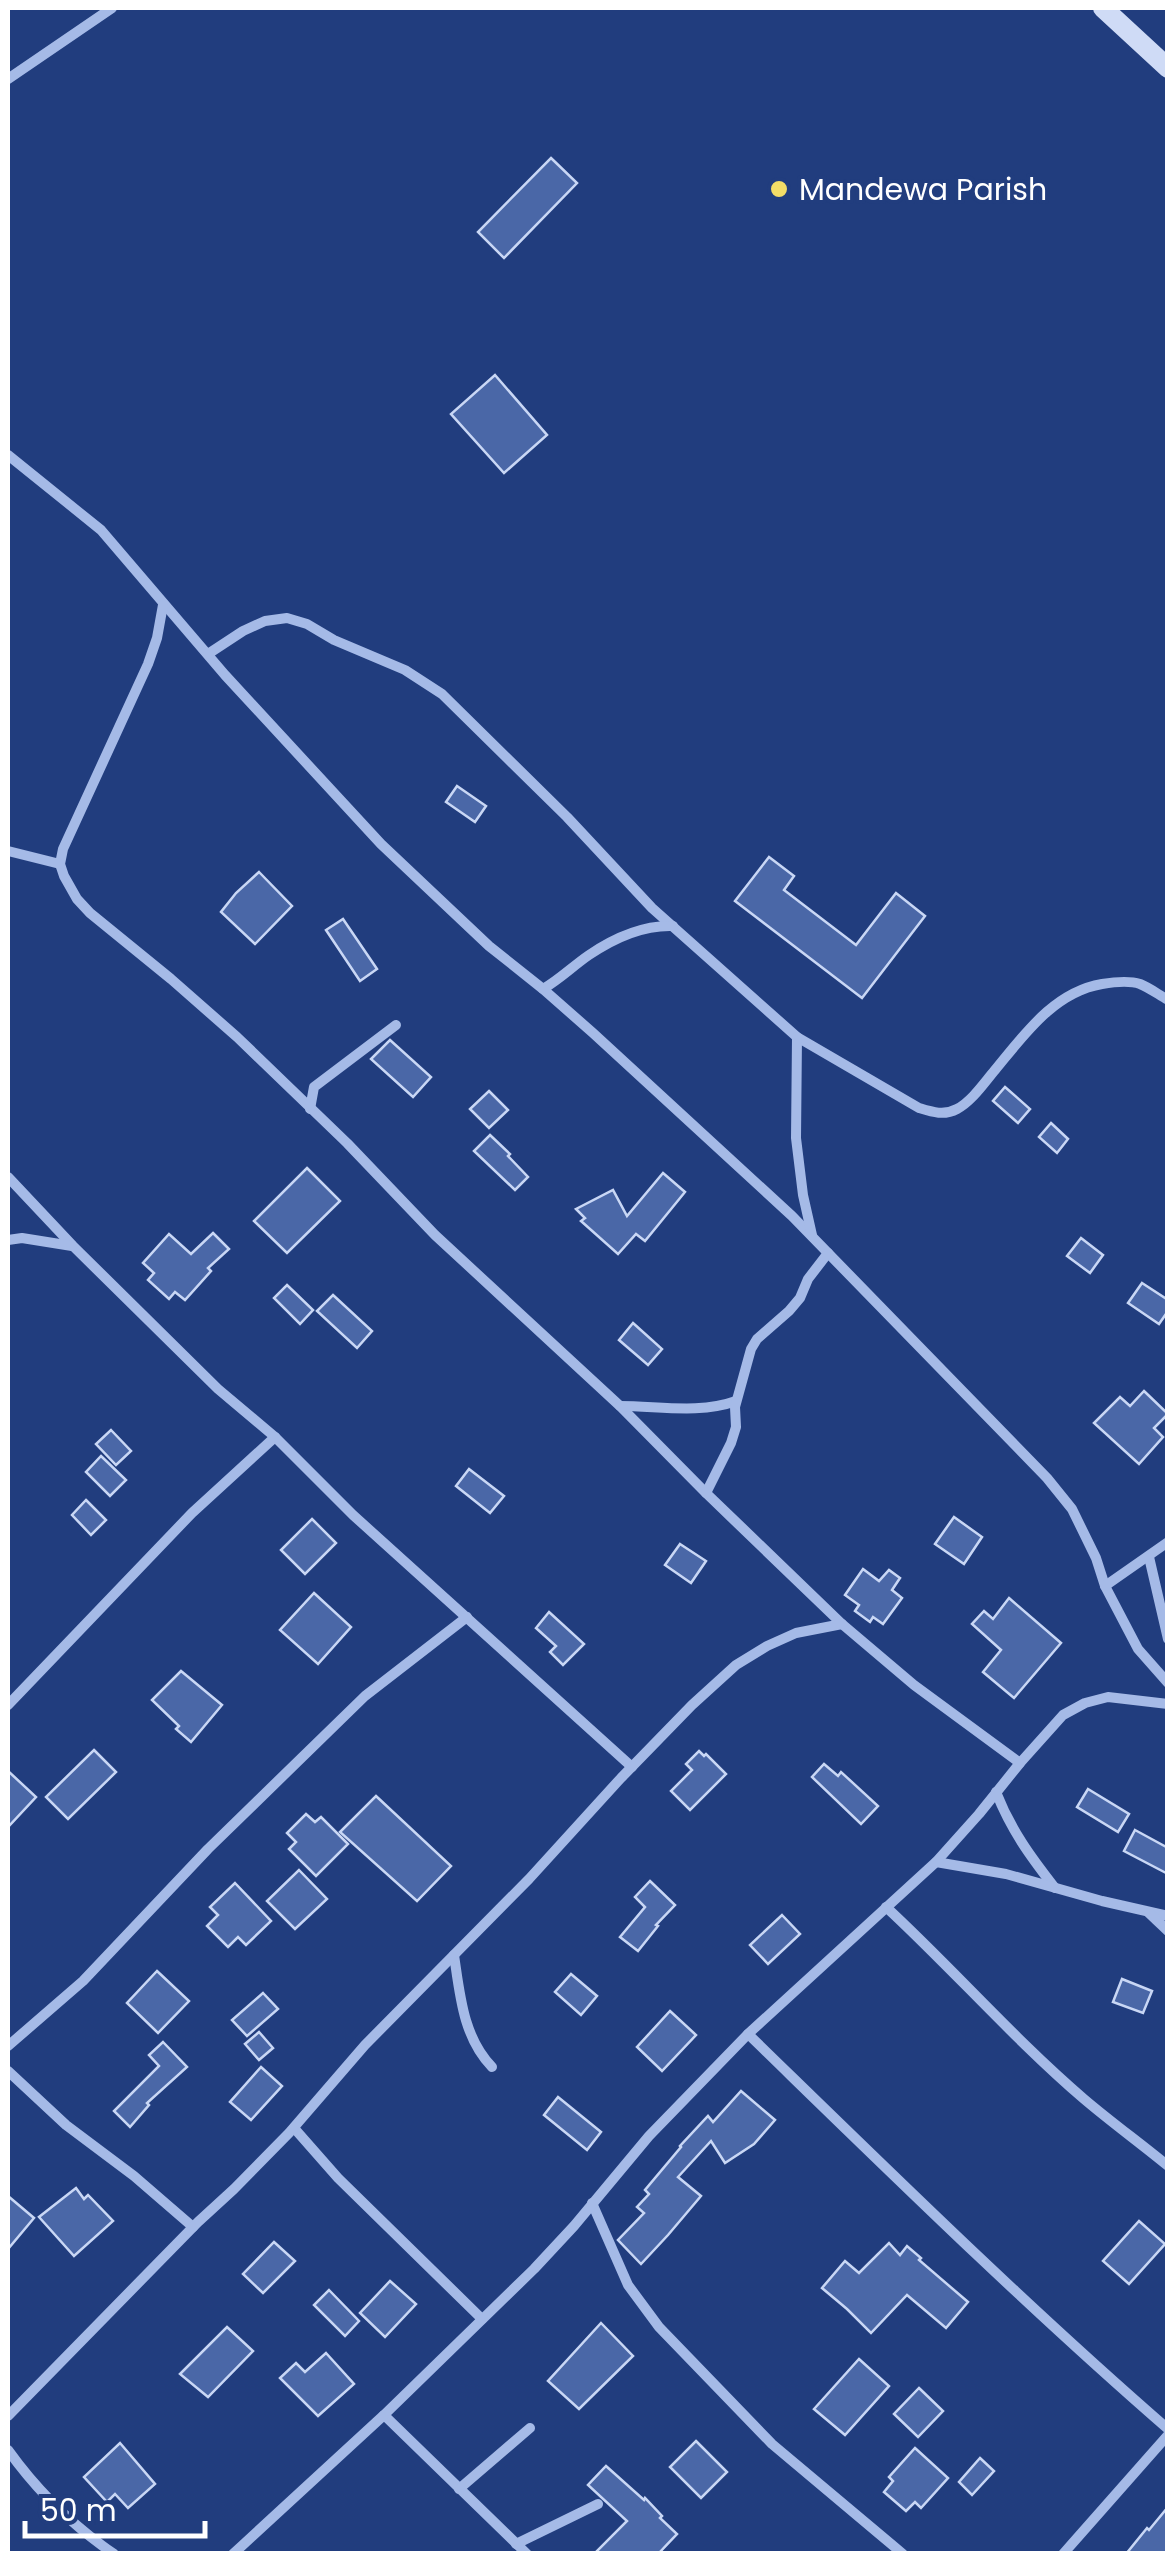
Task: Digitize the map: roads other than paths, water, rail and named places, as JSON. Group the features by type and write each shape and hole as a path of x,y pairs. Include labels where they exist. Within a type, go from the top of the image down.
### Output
{"main road":[{"path":"1103,8 1168,68"}],"street":[{"path":"8,78 112,8"},
{"path":"8,455 101,530 163,605 381,844 489,946 693,1123 828,1252 1047,1478 1072,1509 1105,1586 1138,1648 1168,1683"},
{"path":"163,605 157,638 130,708 66,838 60,864 78,898 90,913 237,1037 436,1235 620,1406 842,1624 914,1685 1020,1763"},
{"path":"208,654 265,620 287,618 404,670 442,694 567,817 652,908 797,1037 919,1108 945,1113 956,1110 1056,1004 1084,987 1131,982 1168,1000"},
{"path":"8,851 60,864"},
{"path":"543,989 610,942 652,926 674,926"},
{"path":"310,1109 314,1087 396,1025"},
{"path":"797,1037 796,1138 812,1237"},
{"path":"8,1177 218,1389 632,1767"},
{"path":"8,1240 22,1238 73,1246"},
{"path":"706,1493 736,1428 736,1401 751,1349 800,1298 808,1278 828,1252"},
{"path":"620,1406 702,1408 736,1401"},
{"path":"8,1704 192,1513 275,1437"},
{"path":"1105,1586 1168,1542"},
{"path":"1148,1557 1168,1638"},
{"path":"8,2046 83,1981 208,1849 365,1696 467,1618"},
{"path":"9,2411 294,2128 365,2045 530,1879 692,1705 736,1666 767,1646 796,1633 842,1624"},
{"path":"232,2554 384,2416 482,2319 574,2226 649,2136 748,2034 936,1862 1064,1715 1085,1703 1108,1697 1168,1704"},
{"path":"996,1792 1009,1825 1056,1888"},
{"path":"936,1862 1006,1874 1168,1916"},
{"path":"886,1907 1083,2098 1168,2166"},
{"path":"1148,1912 1168,1932"},
{"path":"454,1955 461,2004 471,2036 492,2067"},
{"path":"748,2034 978,2258 1168,2432 1063,2554"},
{"path":"8,2071 66,2126 134,2176 193,2227"},
{"path":"294,2128 338,2178 482,2319"},
{"path":"592,2203 628,2285 659,2327 772,2444 903,2554"},
{"path":"384,2416 526,2554"},
{"path":"460,2489 530,2428"},
{"path":"8,2450 48,2498 114,2554"},
{"path":"516,2544 598,2504"}],"place":[{"name":"Mandewa Parish","path":"779,189"}]}
